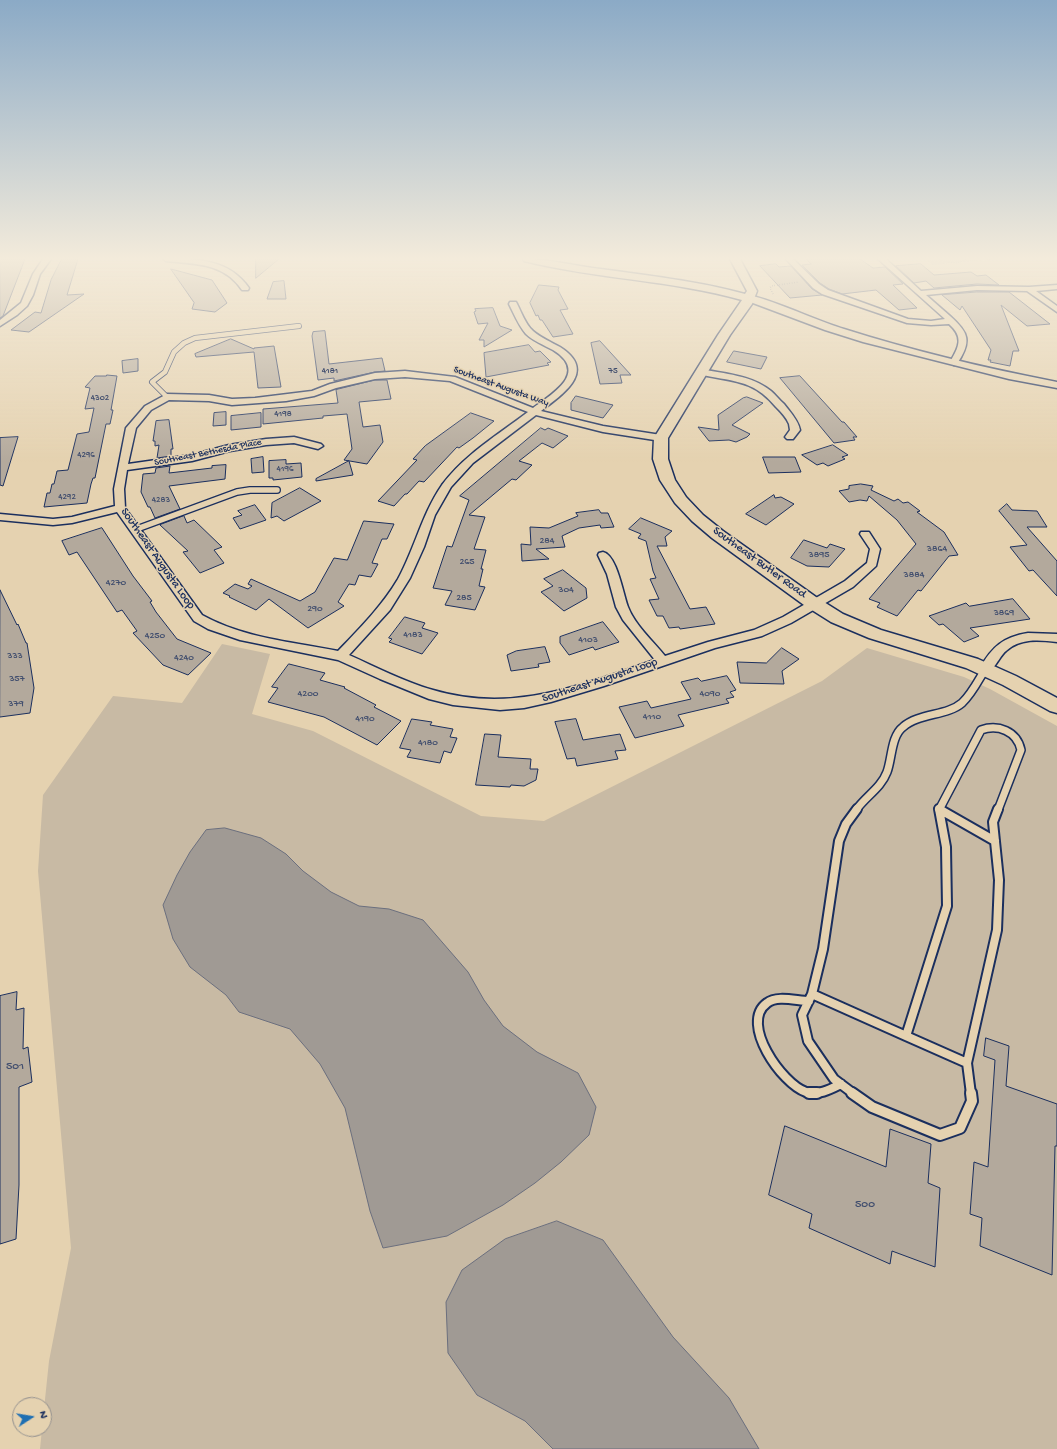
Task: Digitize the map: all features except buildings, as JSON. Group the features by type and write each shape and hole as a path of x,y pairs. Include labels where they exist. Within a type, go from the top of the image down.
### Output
{"main road":[{"path":"661,438 701,372 736,327"},
{"name":"Southeast Butler Road","path":"661,438 660,451 663,468 672,486 689,510 726,541 816,604 846,622 890,640 940,653 986,668 1057,706"}],"street":[{"path":"341,656 386,607 404,578 419,547 430,515 447,486 470,461 564,389 570,381 574,371 570,359 565,354 534,336 525,327"},
{"path":"825,327 954,362 1057,385"},
{"path":"954,362 964,344 964,336 958,327"},
{"path":"701,372 754,384 765,390 774,398 792,421 795,430 790,437"},
{"name":"Southeast Augusta Way","path":"167,397 196,397 232,402 286,398 314,393 333,386 375,376 405,374 452,379 535,412 585,426 661,438"},
{"name":"Southeast Augusta Loop","path":"167,397 148,408 131,428 119,489 120,508 134,530 198,618 212,626 240,636 341,656 384,676 429,694 453,700 500,705 524,703 600,683 712,645 758,633 788,620 816,604 849,584 872,564 875,549 865,534"},
{"name":"Southeast Bethesda Place","path":"122,468 192,458 229,448 266,442 294,440 318,446"},
{"path":"0,517 43,522 57,522 74,520 120,508"},
{"path":"603,555 613,574 622,607 629,620 662,661"},
{"path":"986,668 1000,648 1010,642 1020,638 1033,636 1057,638"}],"lane":[{"path":"167,397 152,382 165,372 174,352 184,344 195,338 294,327"},
{"path":"134,530 237,492 250,490 277,490"},
{"path":"906,1036 947,906 946,847 938,809 982,730 997,728 1012,735 1020,743 1021,750 992,822 999,880 996,930 967,1063 972,1101 960,1128 940,1134 872,1107 834,1079 808,1041 802,1015 811,998 823,949 839,842 846,824 858,806 880,784 886,772 896,736 902,728 921,717 948,710 961,704 967,698 986,668"},
{"path":"938,809 995,841"},
{"path":"841,1084 816,1093 804,1092 776,1070 764,1046 758,1028 757,1017 760,1009 766,1002 811,998 906,1036 967,1063"}],"shaded area":[{"path":"222,644 270,654 252,714 313,731 481,816 544,821 822,681 867,648 964,677 990,689 1057,726 1057,1449 40,1449 41,1437 52,1437 52,1397 45,1397 49,1361 71,1248 38,871 43,795 113,696 182,703"},
{"path":"225,828 261,838 286,854 303,871 331,892 359,906 389,909 423,920 468,972 484,1000 503,1026 537,1052 578,1073 596,1107 589,1135 561,1162 535,1183 503,1205 447,1236 383,1248 370,1211 345,1108 320,1064 290,1029 239,1012 226,995 190,967 173,939 163,905 177,875 190,852 206,830"},
{"path":"557,1221 603,1240 673,1337 729,1398 759,1449 553,1449 525,1421 477,1395 448,1353 446,1302 462,1270 505,1239"}]}
